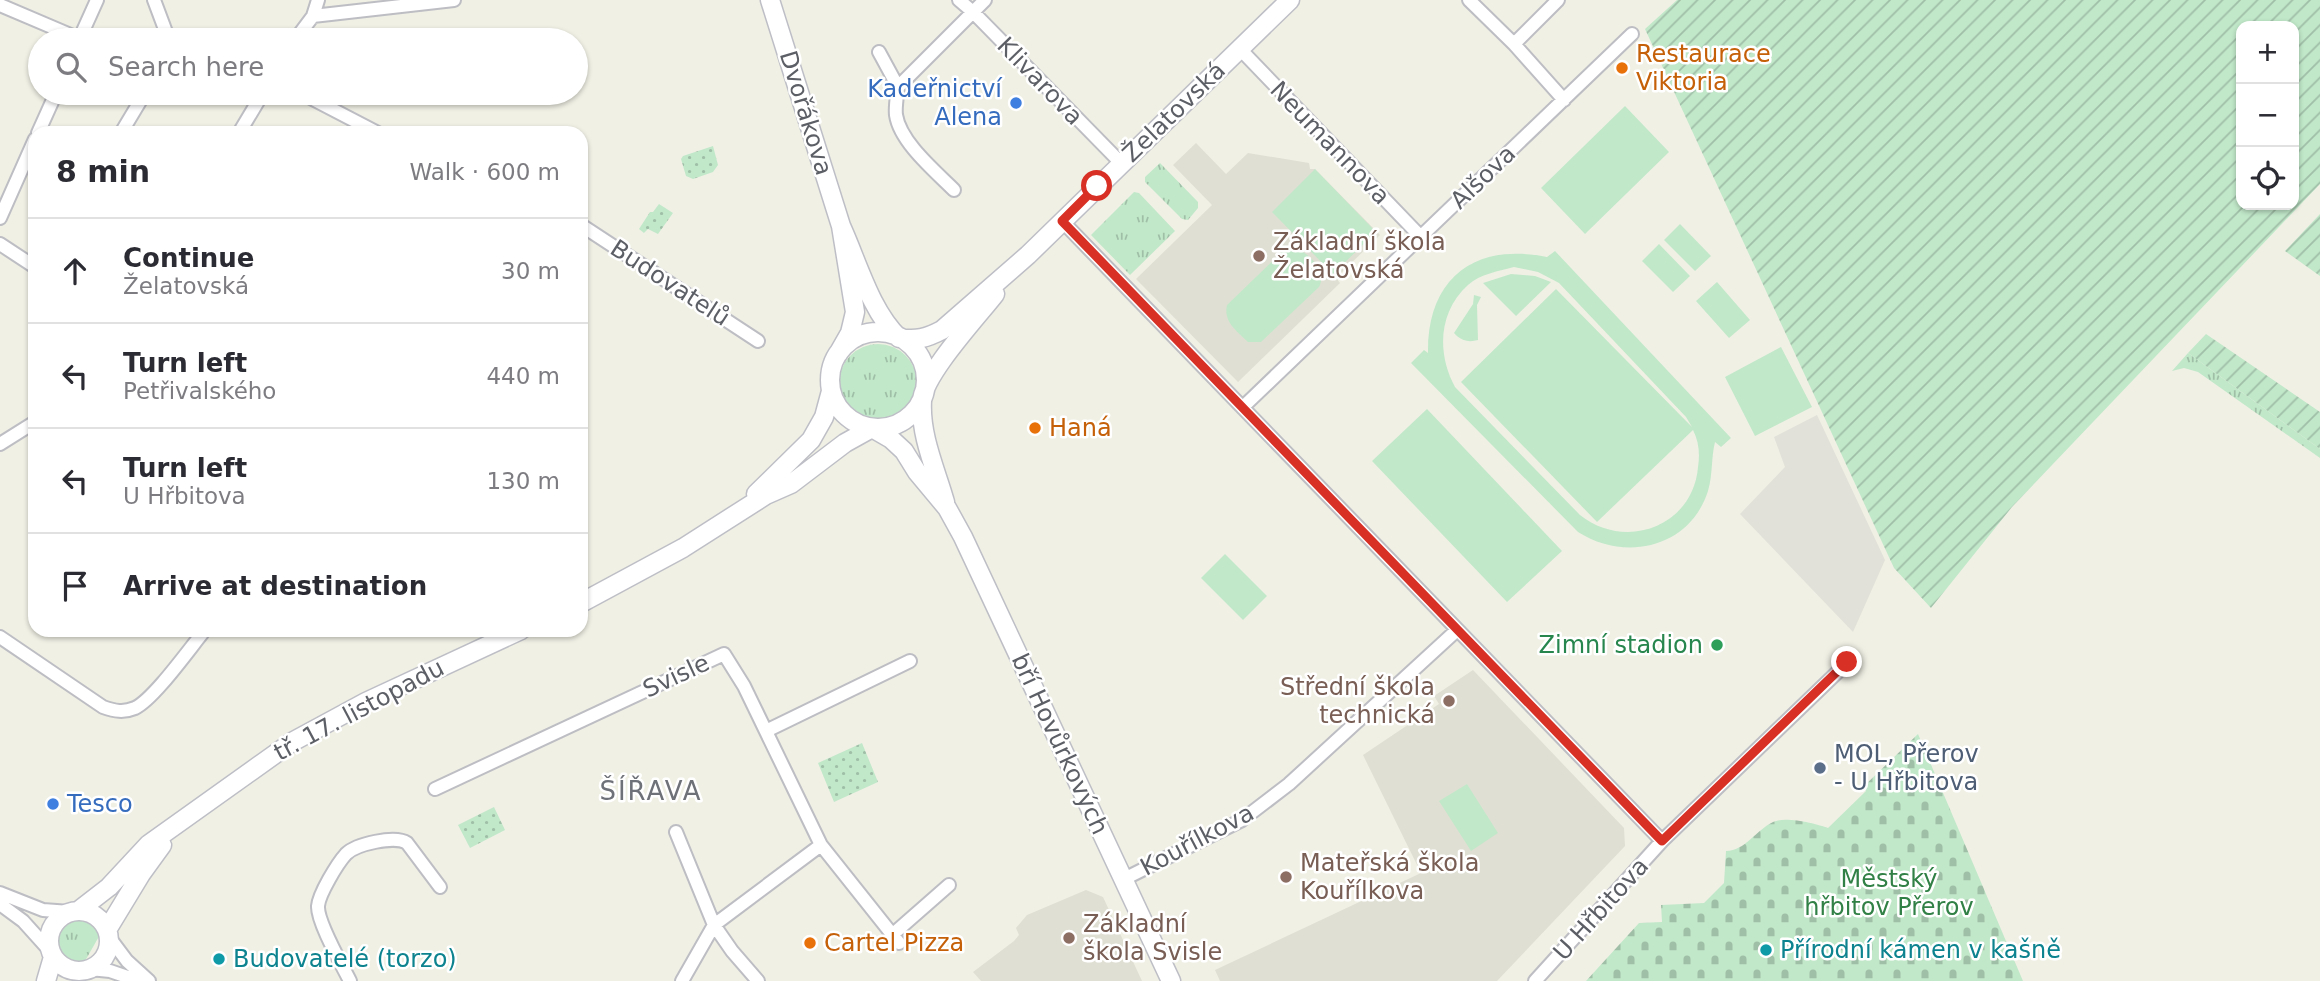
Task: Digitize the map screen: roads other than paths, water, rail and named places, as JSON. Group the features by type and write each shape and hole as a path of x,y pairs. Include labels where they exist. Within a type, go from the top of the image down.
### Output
{"main road":[{"name":"Dvořákova","path":"770,0 841,226 875,307 899,338"},
{"name":"Želatovská","path":"899,338 919,339 942,330 1028,255 1290,0"},
{"name":"Dvořákova","path":"838,354 850,333 855,312 841,226"},
{"name":"Želatovská","path":"922,398 945,357 1028,255"},
{"path":"730,518 811,440 824,417 831,391 831,372 838,354 852,341 870,333 890,334 915,350 924,368 925,389 922,398 910,415 883,428 872,428 853,422 834,400 831,391"},
{"name":"bří Hovůrkových","path":"922,398 927,444 947,508"},
{"path":"588,599 683,548 766,495 790,484 836,449 872,428"},
{"name":"bří Hovůrkových","path":"872,428 891,439 904,451 917,472 947,508 963,537 1171,981"},
{"name":"tř. 17. listopadu","path":"46,981 51,954 48,938 58,919 74,912 109,887 149,844 292,741 366,702 506,637"},
{"name":"tř. 17. listopadu","path":"83,974 105,956 108,933 141,874 162,845 204,803"},
{"path":"74,912 96,916 108,933"},
{"path":"51,954 66,969 83,974"}],"street":[{"path":"84,28 97,0"},
{"path":"154,0 164,28"},
{"path":"304,28 313,16 318,0"},
{"path":"362,0 374,9"},
{"path":"313,16 454,0"},
{"name":"Klivarova","path":"959,0 1121,163"},
{"path":"898,87 985,0"},
{"path":"1469,0 1514,44 1564,100"},
{"path":"1514,44 1558,0"},
{"path":"0,5 53,28"},
{"name":"Alšova","path":"1244,407 1632,34"},
{"name":"Neumannova","path":"1240,50 1421,237"},
{"path":"879,52 898,87 896,115 910,145 954,190"},
{"path":"41,126 51,105"},
{"path":"125,126 138,105"},
{"path":"243,126 256,105"},
{"path":"324,105 365,126"},
{"path":"0,218 28,155"},
{"path":"1062,221 1662,841"},
{"name":"Budovatelů","path":"588,230 758,341"},
{"path":"0,244 28,262"},
{"path":"0,444 28,426"},
{"name":"Kouřílkova","path":"1124,879 1230,826 1289,785 1457,630"},
{"path":"0,637 103,707 120,712 137,707 152,693 199,637"},
{"name":"Svisle","path":"435,789 724,654 744,686 821,845 895,939 948,884"},
{"path":"766,731 910,662"},
{"name":"U Hřbitova","path":"1535,981 1662,841 1847,662"},
{"path":"676,832 714,925 758,981"},
{"path":"350,981 319,918 318,905 348,852 389,838 402,839 440,887"},
{"path":"682,981 714,925 821,845"},
{"path":"0,893 36,908 74,912"},
{"path":"0,904 23,921 51,954"},
{"path":"108,933 127,961 149,981"},
{"path":"83,974 110,971 139,981"}],"place":[{"name":"Restaurace Viktoria","path":"1622,68"},
{"name":"Kadeřnictví Alena","path":"1016,103"},
{"name":"Základní škola Želatovská","path":"1259,256"},
{"name":"Haná","path":"1035,428"},
{"name":"Zimní stadion","path":"1717,645"},
{"name":"Střední škola technická","path":"1449,701"},
{"name":"MOL, Přerov - U Hřbitova","path":"1820,768"},
{"name":"Tesco","path":"53,804"},
{"name":"Mateřská škola Kouřílkova","path":"1286,877"},
{"name":"Základní škola Svisle","path":"1069,938"},
{"name":"Cartel Pizza","path":"810,943"},
{"name":"Přírodní kámen v kašně","path":"1766,950"},
{"name":"Budovatelé (torzo)","path":"219,959"}],"district":[{"name":"ŠÍŘAVA","path":"651,791"}],"park label":[{"name":"Městský hřbitov Přerov","path":"1889,893"}]}
